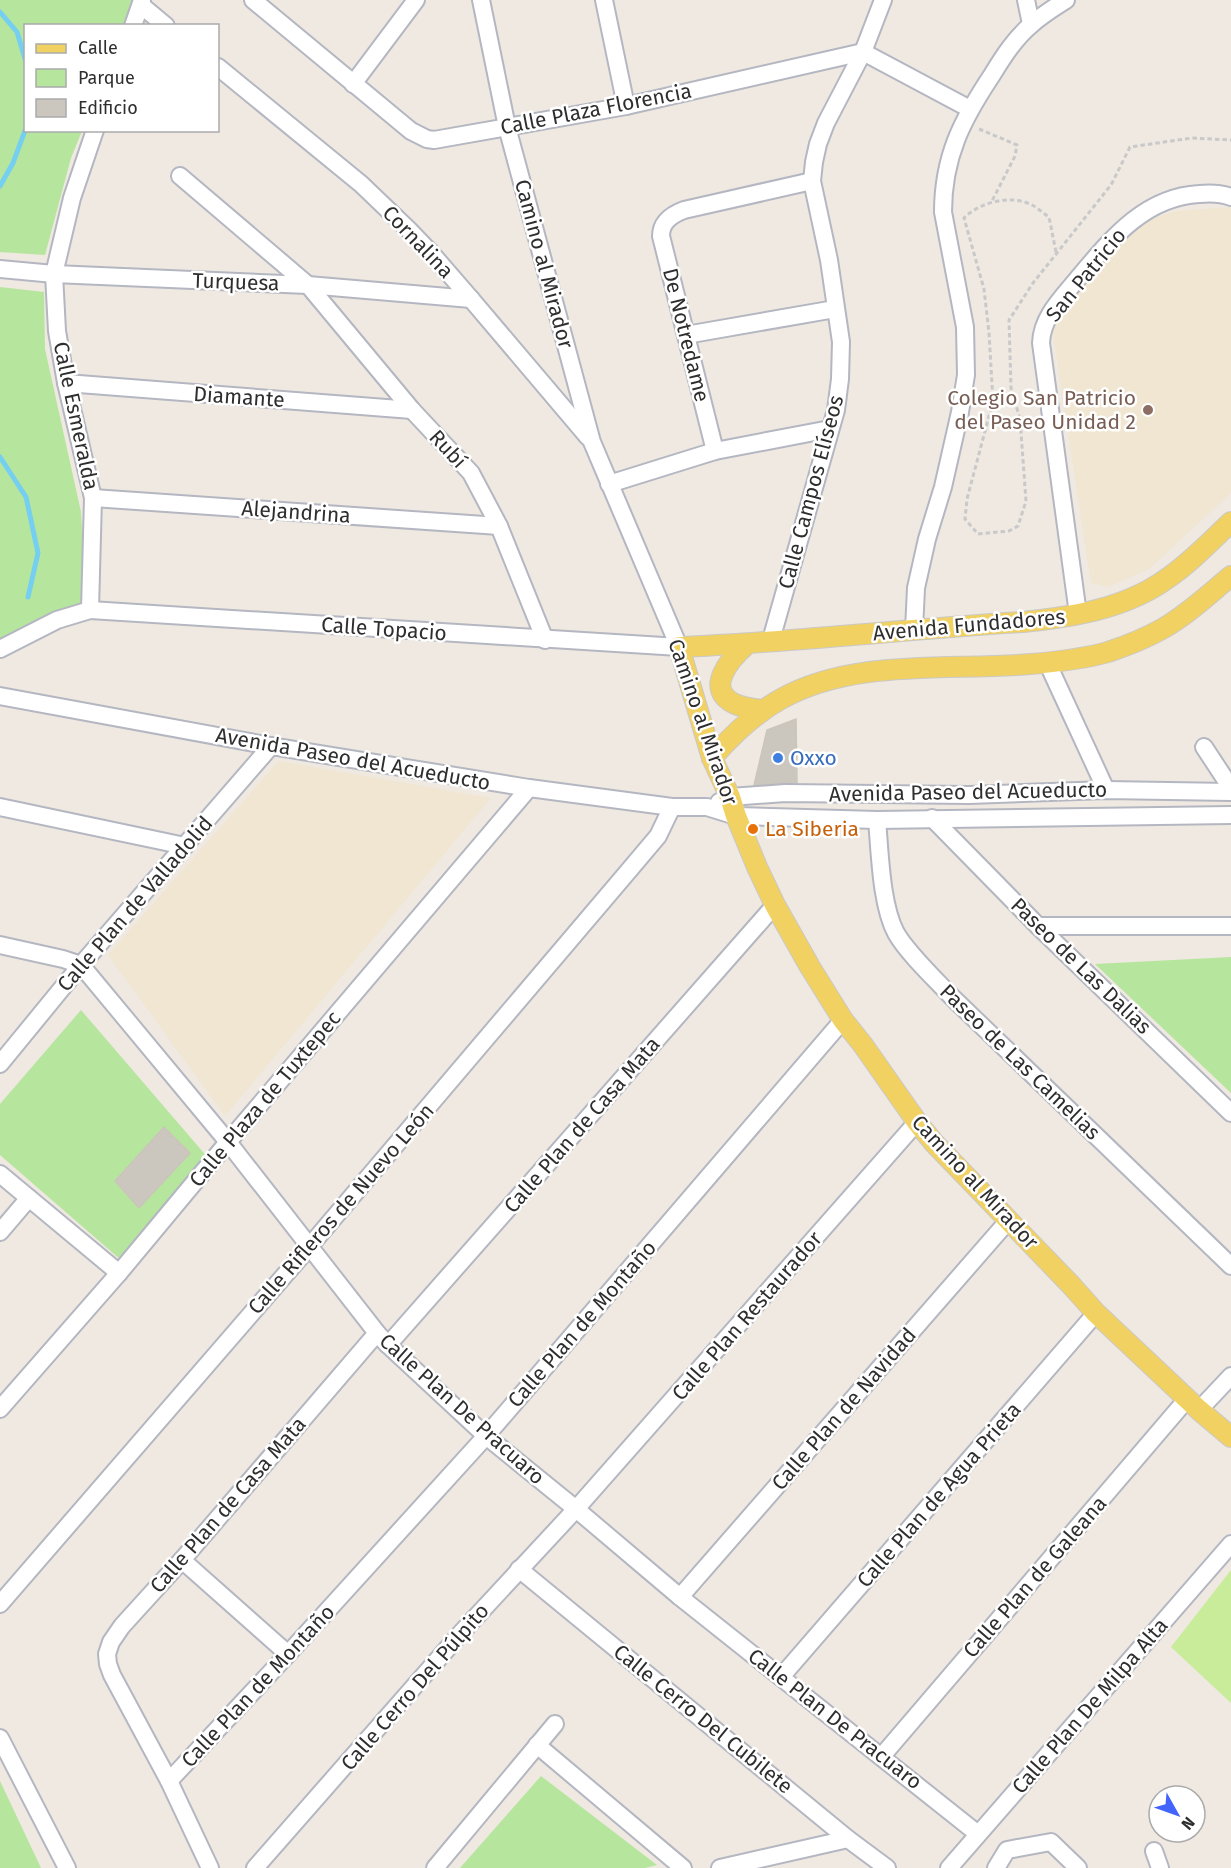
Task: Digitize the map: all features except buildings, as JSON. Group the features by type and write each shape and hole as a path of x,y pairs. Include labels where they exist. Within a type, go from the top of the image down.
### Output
{"main road":[{"name":"Avenida Fundadores","path":"679,647 747,644 771,640 1053,619 1078,614 1119,603 1162,582 1231,522"},
{"name":"Avenida Fundadores","path":"712,758 724,744 763,710 814,684 859,674 913,668 1007,666 1107,652 1161,630 1231,576"},
{"path":"747,644 724,670 721,678 722,691 724,696 735,704 763,710"},
{"name":"Camino al Mirador","path":"679,647 712,758 730,797 756,867 810,968 843,1020 934,1143 1096,1314 1231,1437"}],"street":[{"path":"353,84 416,0"},
{"name":"Camino al Mirador","path":"481,0 507,126 592,442 679,647"},
{"path":"604,0 626,106"},
{"name":"Calle Campos Elíseos","path":"771,640 836,410 840,379 841,342 812,181 818,144 826,123 863,52 883,0"},
{"path":"1026,0 1032,24"},
{"path":"914,630 916,588 945,477 966,375 965,327 943,212 947,171 955,140 967,116 1008,50 1032,24 1066,0"},
{"name":"Calle Plaza Florencia","path":"262,2 353,84 411,131 427,139 441,140 507,126 626,106 863,52"},
{"path":"134,24 141,3 164,24"},
{"path":"863,52 967,116"},
{"name":"Cornalina","path":"219,68 361,183 432,254 592,442"},
{"name":"Calle Esmeralda","path":"90,610 93,498 66,383 57,331 54,274 72,198 94,132"},
{"name":"Rubí","path":"180,176 308,285 412,410 471,474 499,526 545,640"},
{"name":"De Notredame","path":"715,451 661,236 663,226 667,220 684,210 812,181"},
{"name":"San Patricio","path":"1078,614 1041,343 1043,329 1051,311 1097,256 1138,215 1170,199 1189,194 1208,193 1231,196"},
{"name":"Turquesa","path":"0,269 54,274 308,285 471,299"},
{"path":"686,335 835,309"},
{"name":"Diamante","path":"66,383 412,410"},
{"path":"609,484 715,451 830,429"},
{"name":"Alejandrina","path":"93,498 499,526"},
{"path":"0,649 57,620 90,610"},
{"name":"Calle Topacio","path":"90,610 679,647"},
{"path":"1047,662 1106,790"},
{"name":"Avenida Paseo del Acueducto","path":"0,696 271,746 530,788 672,807 707,807 736,816 971,820 1231,815"},
{"name":"Calle Plan de Valladolid","path":"0,1064 81,965 271,746"},
{"path":"1204,747 1231,790"},
{"name":"Calle Plaza de Tuxtepec","path":"0,1409 119,1273 530,788"},
{"name":"Avenida Paseo del Acueducto","path":"707,807 730,797 785,793 969,795 1106,790 1231,790"},
{"path":"969,795 971,820"},
{"path":"0,807 185,846"},
{"name":"Calle Rifleros de Nuevo León","path":"0,1604 309,1247 658,836 672,807"},
{"name":"Paseo de Las Dalias","path":"932,818 1038,926 1231,1113"},
{"name":"Paseo de Las Camelias","path":"877,820 884,886 889,914 897,934 954,999 1231,1266"},
{"name":"Calle Plan de Casa Mata","path":"210,1868 169,1781 118,1687 108,1664 107,1654 111,1642 122,1626 775,905"},
{"path":"1038,926 1231,926"},
{"path":"0,945 81,965"},
{"name":"Calle Plan De Pracuaro","path":"81,965 228,1142 382,1339 486,1436 680,1597 978,1834"},
{"name":"Calle Plan de Montaño","path":"169,1781 486,1436 843,1020"},
{"name":"Calle Plan Restaurador","path":"576,1509 917,1122"},
{"path":"0,1174 119,1273"},
{"path":"0,1232 29,1198"},
{"name":"Calle Plan de Navidad","path":"680,1597 1008,1221"},
{"name":"Calle Plan de Agua Prieta","path":"782,1677 1096,1314"},
{"name":"Calle Plan de Galeana","path":"882,1756 1193,1404 1231,1376"},
{"name":"Calle Cerro Del Púlpito","path":"255,1868 519,1569 576,1509"},
{"name":"Calle Plan De Milpa Alta","path":"949,1868 1231,1544"},
{"path":"182,1560 288,1654"},
{"name":"Calle Cerro Del Cubilete","path":"519,1569 848,1839 887,1868"},
{"path":"435,1868 555,1724"},
{"path":"0,1738 67,1868"},
{"path":"537,1746 683,1868"},
{"path":"720,1868 848,1839"},
{"path":"996,1868 1007,1850 1051,1842 1078,1868"},
{"path":"1154,1851 1160,1868"}],"path":[{"path":"967,116 1017,145 1015,156 992,201"},
{"path":"1056,252 1048,217 1031,204 1010,200 992,201 964,218 984,289 993,401 967,499 965,519 978,534 1009,531 1018,526 1026,501 1020,419 1011,388 1009,320 1056,252 1111,185 1130,147 1192,138 1231,140"}],"shaded area":[{"name":"Colegio San Patricio del Paseo Unidad 2","path":"1229,207 1231,210 1231,493 1149,569 1108,587 1091,583 1052,327 1096,270 1146,221 1176,211"},
{"path":"279,761 491,798 225,1116 108,955"}],"green space":[{"path":"0,0 136,0 126,24 24,24 24,132 82,132 71,158 45,255 0,252"},
{"path":"0,287 44,292 45,349 81,512 87,613 0,645"},
{"path":"1231,957 1231,1093 1095,964"},
{"path":"81,1010 209,1159 121,1260 0,1155 0,1104"},
{"path":"1231,1570 1231,1703 1171,1647"},
{"path":"541,1776 657,1865 645,1868 460,1868"},
{"path":"0,1781 41,1868 0,1868"}],"waterway":[{"path":"0,12 17,32 24,55"},
{"path":"0,186 13,163 25,132"},
{"path":"0,457 26,497 38,553 28,597"}],"place":[{"name":"Colegio San Patricio del Paseo Unidad 2","path":"1148,410"},
{"name":"Oxxo","path":"778,758"},
{"name":"La Siberia","path":"753,829"}]}
